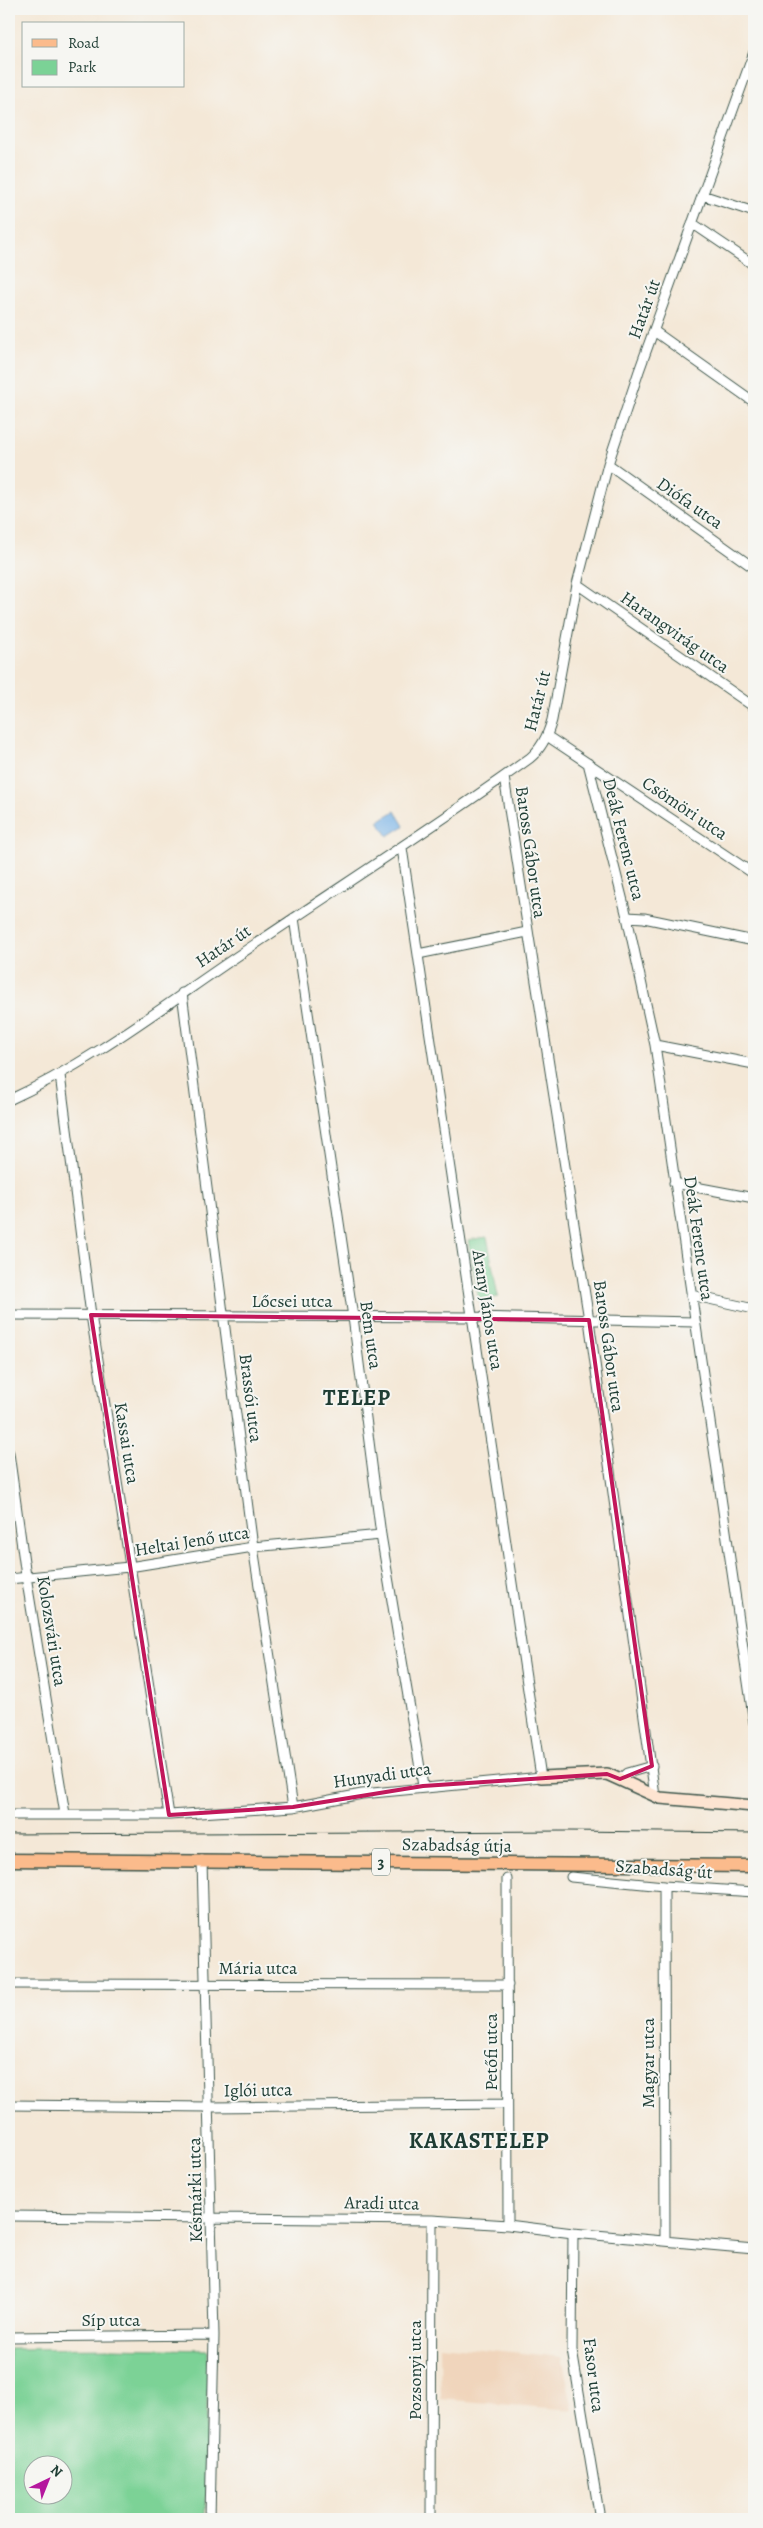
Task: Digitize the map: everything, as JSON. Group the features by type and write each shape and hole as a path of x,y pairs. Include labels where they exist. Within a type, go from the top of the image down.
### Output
{"main road":[{"name":"Szabadság útja","path":"9,1860 202,1860 753,1866"}],"street":[{"name":"Határ út","path":"9,1100 60,1076 294,918 402,848 535,754 547,736 577,584 608,464 702,195 752,66 754,52"},
{"path":"702,195 754,212"},
{"path":"692,223 754,265"},
{"path":"654,331 754,402"},
{"name":"Diófa utca","path":"608,464 754,568"},
{"name":"Harangvirág utca","path":"577,584 754,707"},
{"name":"Csömöri utca","path":"547,736 754,874"},
{"name":"Deák Ferenc utca","path":"588,763 655,1045 754,1723"},
{"name":"Baross Gábor utca","path":"504,777 589,1320 655,1796"},
{"name":"Arany János utca","path":"402,848 540,1778"},
{"path":"626,917 644,918 754,941"},
{"name":"Bem utca","path":"294,918 353,1318 381,1534 423,1786"},
{"name":"Baross Gábor utca","path":"418,954 527,932"},
{"name":"Brassói utca","path":"182,993 253,1547 293,1807"},
{"path":"655,1045 754,1064"},
{"name":"Kassai utca","path":"60,1076 91,1315 169,1815"},
{"path":"674,1183 754,1198"},
{"path":"691,1295 754,1309"},
{"name":"Lőcsei utca","path":"9,1315 353,1318 473,1317 695,1322"},
{"name":"Kolozsvári utca","path":"9,1453 26,1576 65,1814"},
{"name":"Heltai Jenő utca","path":"9,1578 129,1567 253,1547 381,1534"},
{"path":"620,1779 627,1773 652,1766"},
{"name":"Hunyadi utca","path":"9,1815 169,1815 293,1807 362,1794 423,1786 607,1774 655,1796 754,1806"},
{"name":"Késmárki utca","path":"202,1860 210,2107 214,2335 210,2519"},
{"name":"Szabadság út","path":"571,1877 754,1892"},
{"name":"Petőfi utca","path":"507,1879 508,2225"},
{"name":"Magyar utca","path":"664,1886 665,2241"},
{"name":"Mária utca","path":"9,1984 508,1985"},
{"name":"Iglói utca","path":"9,2105 210,2107 507,2104"},
{"name":"Aradi utca","path":"9,2216 211,2216 432,2220 508,2225 573,2233 754,2249"},
{"name":"Pozsonyi utca","path":"431,2519 432,2220"},
{"name":"Fasor utca","path":"573,2233 572,2350 600,2519"},
{"name":"Síp utca","path":"9,2337 214,2335"}],"highlighted area":[{"path":"91,1315 589,1320 652,1766 620,1779 607,1774 423,1786 293,1807 169,1815"}],"shaded area":[{"path":"440,2345 562,2357 573,2410 441,2399"}],"green space":[{"path":"487,1237 498,1297 479,1301 468,1240"},
{"path":"113,2348 208,2350 205,2519 10,2519 9,2349"}],"water":[{"path":"395,811 404,826 388,836 378,821"}],"tram line":[{"path":"9,1834 568,1831 754,1833"}],"district":[{"name":"TELEP","path":"357,1397"},
{"name":"KAKASTELEP","path":"479,2140"}]}
